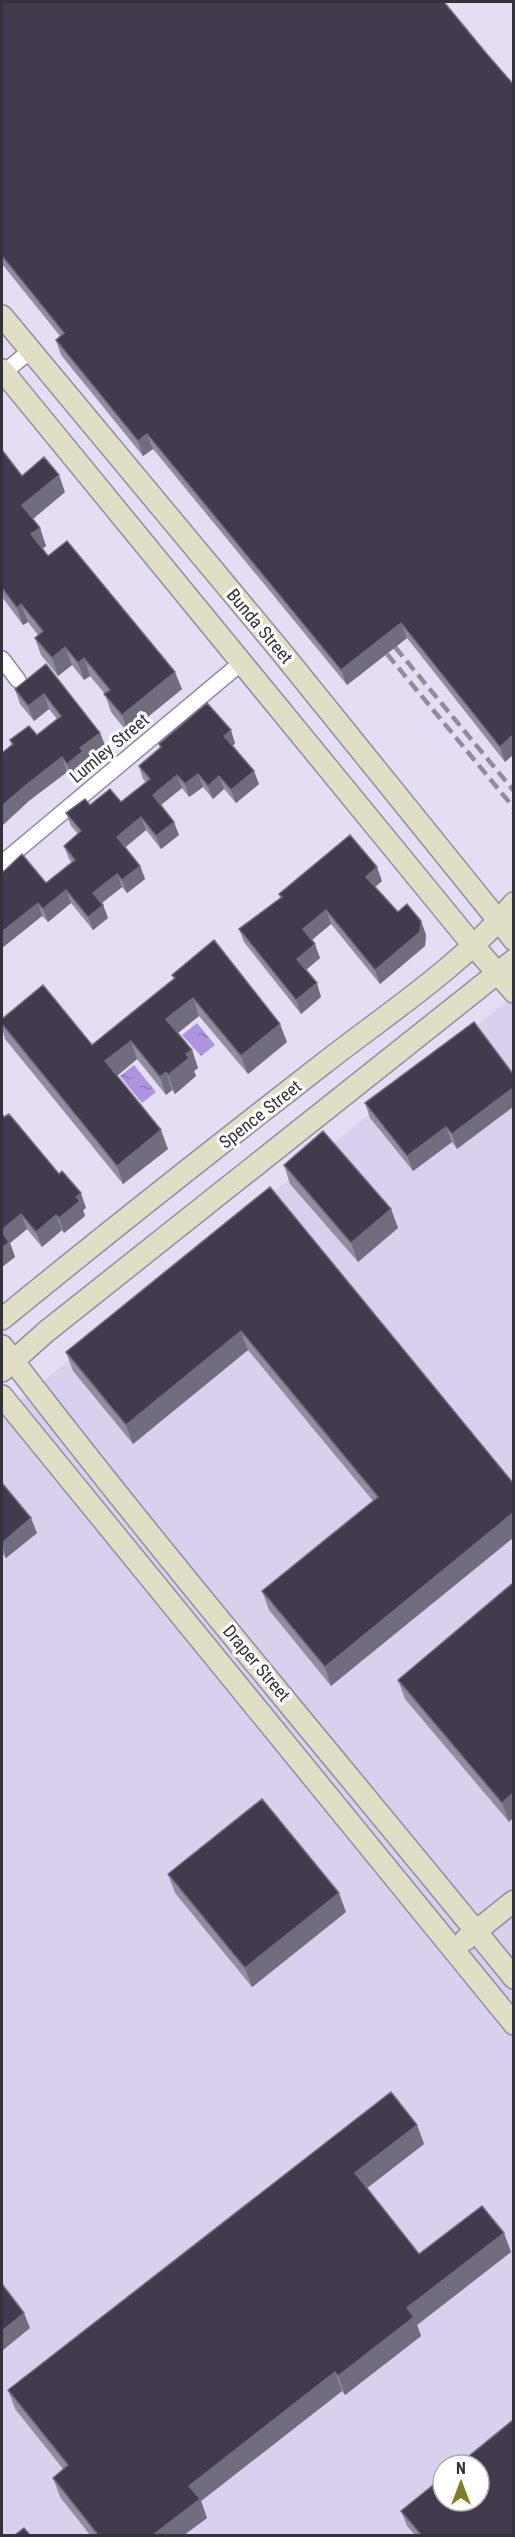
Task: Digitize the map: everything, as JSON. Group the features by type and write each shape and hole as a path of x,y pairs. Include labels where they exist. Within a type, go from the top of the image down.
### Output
{"street":[{"name":"Bunda Street","path":"2,316 279,649 513,940"},
{"path":"2,372 30,351"},
{"name":"Bunda Street","path":"2,372 472,944 506,966 513,992"},
{"path":"2,659 18,680"},
{"name":"Lumley Street","path":"2,863 241,663"},
{"name":"Spence Street","path":"2,1319 123,1220 434,977 498,921 513,903"},
{"name":"Spence Street","path":"5,1359 506,966"},
{"name":"Draper Street","path":"5,1359 513,1978"},
{"name":"Draper Street","path":"2,1396 513,2024"},
{"path":"453,1950 513,1901"}],"shaded area":[{"path":"513,996 513,2535 2,2536 2,1415"}],"water":[{"path":"197,1023 215,1045 201,1056 182,1035"},
{"path":"134,1065 156,1092 142,1103 120,1076"}],"building":[{"path":"2,2 444,2 513,84 513,735 500,747 401,623 341,670 147,434 138,441 56,340 64,333 2,256"},
{"path":"2,450 22,476 44,457 59,475 22,505 40,528 31,534 48,556 67,541 175,672 122,715 104,694 110,690 84,658 78,663 65,647 52,658 35,638 43,631 21,604 17,608 2,588"},
{"path":"46,664 100,733 80,748 83,751 67,764 62,757 2,806 2,753 13,744 10,740 29,726 37,735 61,716 44,694 28,706 15,689"},
{"path":"207,703 231,730 224,736 254,771 231,790 219,776 208,786 198,774 185,784 177,775 153,795 174,822 156,836 141,817 117,837 140,866 122,880 117,874 93,893 103,905 88,917 66,890 43,909 38,903 2,932 2,873 22,854 46,883 75,860 64,846 81,831 66,813 85,799 90,805 110,789 121,802 150,779 139,766 161,747 159,744"},
{"path":"350,835 377,867 366,877 398,912 407,904 421,921 420,932 375,970 326,910 303,929 315,944 297,959 317,983 296,1000 239,929 282,897 279,894"},
{"path":"214,940 280,1024 241,1056 193,998 166,1019 192,1050 186,1054 189,1058 168,1075 166,1072 160,1077 131,1041 105,1061 161,1130 117,1166 2,1024 2,1019 43,985 92,1045 175,978 172,975"},
{"path":"474,1022 513,1074 513,1088 452,1134 446,1127 407,1156 365,1103"},
{"path":"2,1114 4,1117 9,1114 59,1174 62,1171 81,1193 76,1197 80,1201 59,1218 56,1215 36,1232 21,1214 2,1230"},
{"path":"323,1131 391,1209 351,1243 284,1165"},
{"path":"270,1187 513,1483 513,1513 325,1667 262,1591 378,1497 241,1331 126,1425 66,1352"},
{"path":"2,1232 9,1242 2,1248"},
{"path":"2,1483 31,1518 2,1543"},
{"path":"513,1583 513,1793 502,1803 398,1680"},
{"path":"262,1799 339,1893 245,1968 168,1874"},
{"path":"391,2092 417,2125 355,2173 419,2254 482,2206 504,2233 407,2308 414,2317 338,2376 335,2372 189,2486 200,2499 153,2535 98,2535 53,2478 68,2465 8,2390"},
{"path":"2,2284 24,2313 2,2331"},
{"path":"513,2420 513,2535 421,2535 401,2511 431,2487 431,2513 491,2513 491,2453 473,2453"},
{"path":"24,2528 30,2535 15,2535"}],"railway":[{"path":"395,647 514,791"},
{"path":"387,654 514,808"}]}
